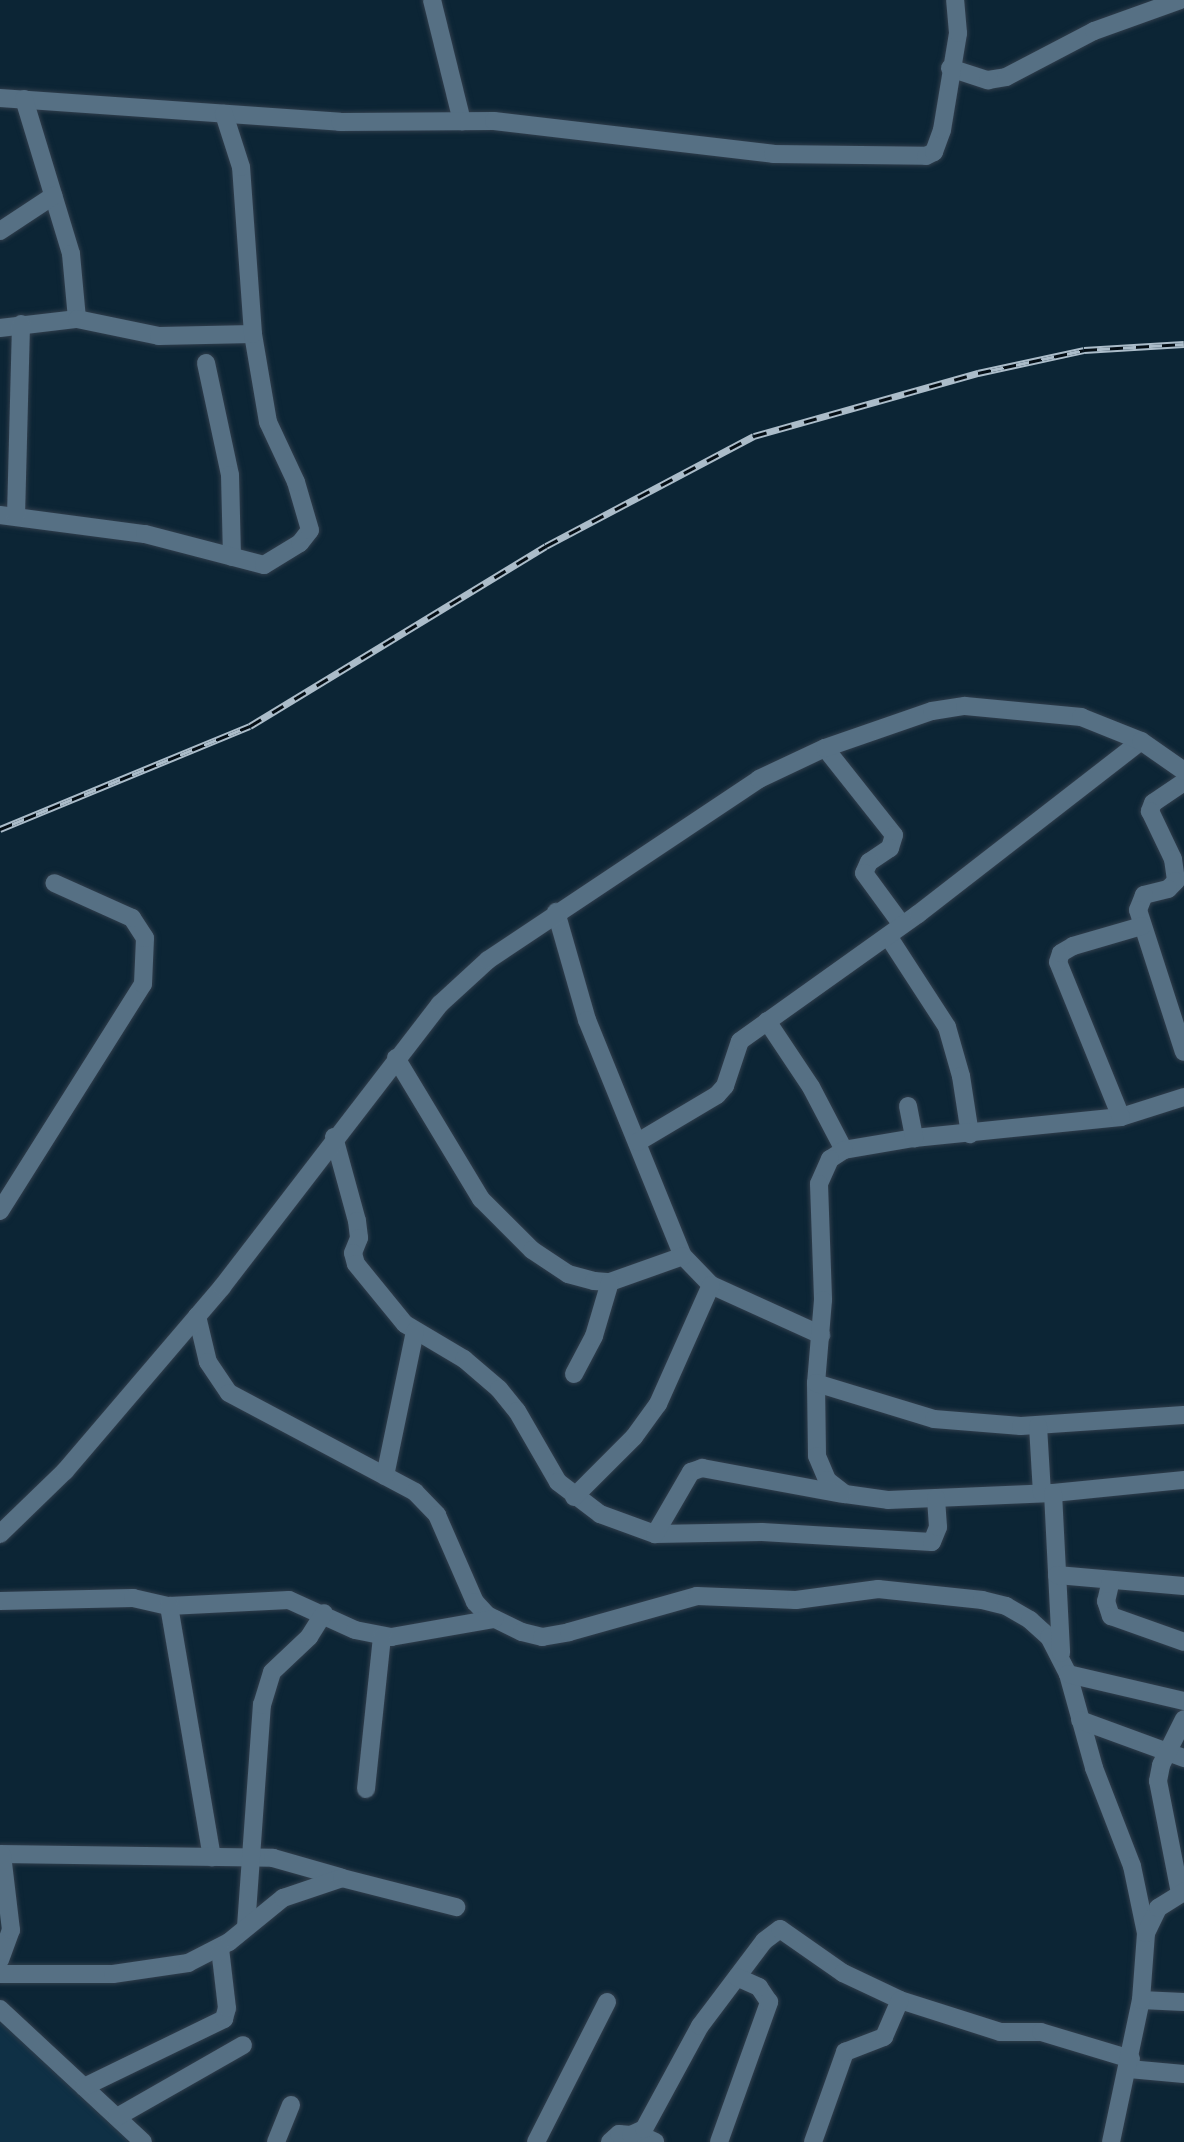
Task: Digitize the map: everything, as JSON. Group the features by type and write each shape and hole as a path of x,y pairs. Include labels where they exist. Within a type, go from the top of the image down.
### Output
{"street":[{"path":"432,0 462,121"},
{"path":"0,98 340,122 462,121 572,127 773,154 926,156 939,144 958,33 955,0"},
{"path":"950,68 988,80 1006,77 1094,31 1180,0"},
{"path":"24,99 72,262 77,319"},
{"path":"21,324 8,515 145,534 264,565 300,543 310,530 296,482 271,433 253,334 241,167 224,114"},
{"path":"0,232 53,196"},
{"path":"0,328 77,319 159,336 253,334"},
{"path":"206,363 230,475 232,557"},
{"path":"0,1534 65,1471 197,1315 440,1004 488,960 556,912 759,779 825,748 932,711 965,706 1081,717 1140,741 1184,771"},
{"path":"638,1142 717,1095 725,1086 740,1041 895,931 1140,741"},
{"path":"825,748 894,835 890,848 869,862 864,873 947,1027 961,1076 970,1134"},
{"path":"1184,782 1153,803 1150,811 1177,872 1168,889 1138,901 1142,926 1184,1052"},
{"path":"0,1211 144,984 145,939 132,918 54,883"},
{"path":"556,912 587,1020 683,1256 711,1285 821,1335"},
{"path":"1121,1117 1058,962 1061,953 1073,946 1142,926"},
{"path":"767,1021 811,1087 844,1150"},
{"path":"396,1058 481,1199 532,1251 568,1274 610,1282 683,1256"},
{"path":"845,1494 827,1480 817,1456 816,1383 821,1335 819,1184 830,1159 844,1150 914,1138 1121,1117 1184,1097"},
{"path":"908,1106 914,1138"},
{"path":"334,1137 357,1221 359,1238 353,1253 356,1264 383,1302 415,1331 464,1359 499,1389 517,1411 545,1464 575,1497 600,1514 655,1534 762,1532 932,1542 938,1527 936,1498"},
{"path":"575,1374 594,1336 610,1282"},
{"path":"575,1497 653,1412 711,1285"},
{"path":"197,1315 208,1362 229,1393 385,1476 428,1503 450,1544 466,1588 494,1619 542,1637 697,1596 796,1600 846,1592 908,1590 1006,1606 1049,1637 1065,1667 1184,1701"},
{"path":"385,1476 415,1331"},
{"path":"816,1383 934,1419 1038,1426 1184,1415"},
{"path":"1038,1426 1057,1575 1065,1667 1080,1720 1128,1854 1146,1933 1141,2000 1130,2064 1111,2142"},
{"path":"655,1534 691,1472 702,1468 888,1500 1047,1493 1184,1479"},
{"path":"1057,1575 1184,1586"},
{"path":"1111,1580 1106,1601 1111,1616 1184,1642"},
{"path":"0,1601 133,1598 169,1606 289,1600 324,1613 355,1630 382,1637 494,1619"},
{"path":"169,1606 212,1857"},
{"path":"246,1927 268,1685 272,1672 309,1637 324,1613"},
{"path":"366,1789 382,1637"},
{"path":"1146,1933 1158,1908 1182,1893 1158,1802 1158,1781 1167,1750 1184,1719"},
{"path":"1080,1720 1184,1758"},
{"path":"0,1960 11,1930 1,1854 252,1856 292,1860 342,1878 456,1908"},
{"path":"0,1973 139,1972 188,1963 220,1948 303,1887 342,1878"},
{"path":"638,2134 688,2045 764,1941 780,1929 843,1973 900,2000 1000,2032 1041,2032 1130,2064 1184,2074"},
{"path":"84,2087 224,2019 227,2008 220,1948"},
{"path":"719,2142 769,2002 759,1987 737,1977"},
{"path":"813,2142 840,2061 851,2047 884,2037 900,2000"},
{"path":"1141,2000 1184,2002"},
{"path":"536,2142 607,2003"},
{"path":"0,2008 143,2142"},
{"path":"117,2117 243,2045"},
{"path":"275,2142 291,2105"},
{"path":"610,2142 619,2134 638,2134 655,2142"}],"shaded area":[{"path":"0,2015 136,2142 0,2142"}],"railway":[{"path":"0,829 250,726 546,546 754,436 978,373 1084,350 1184,344"}]}
